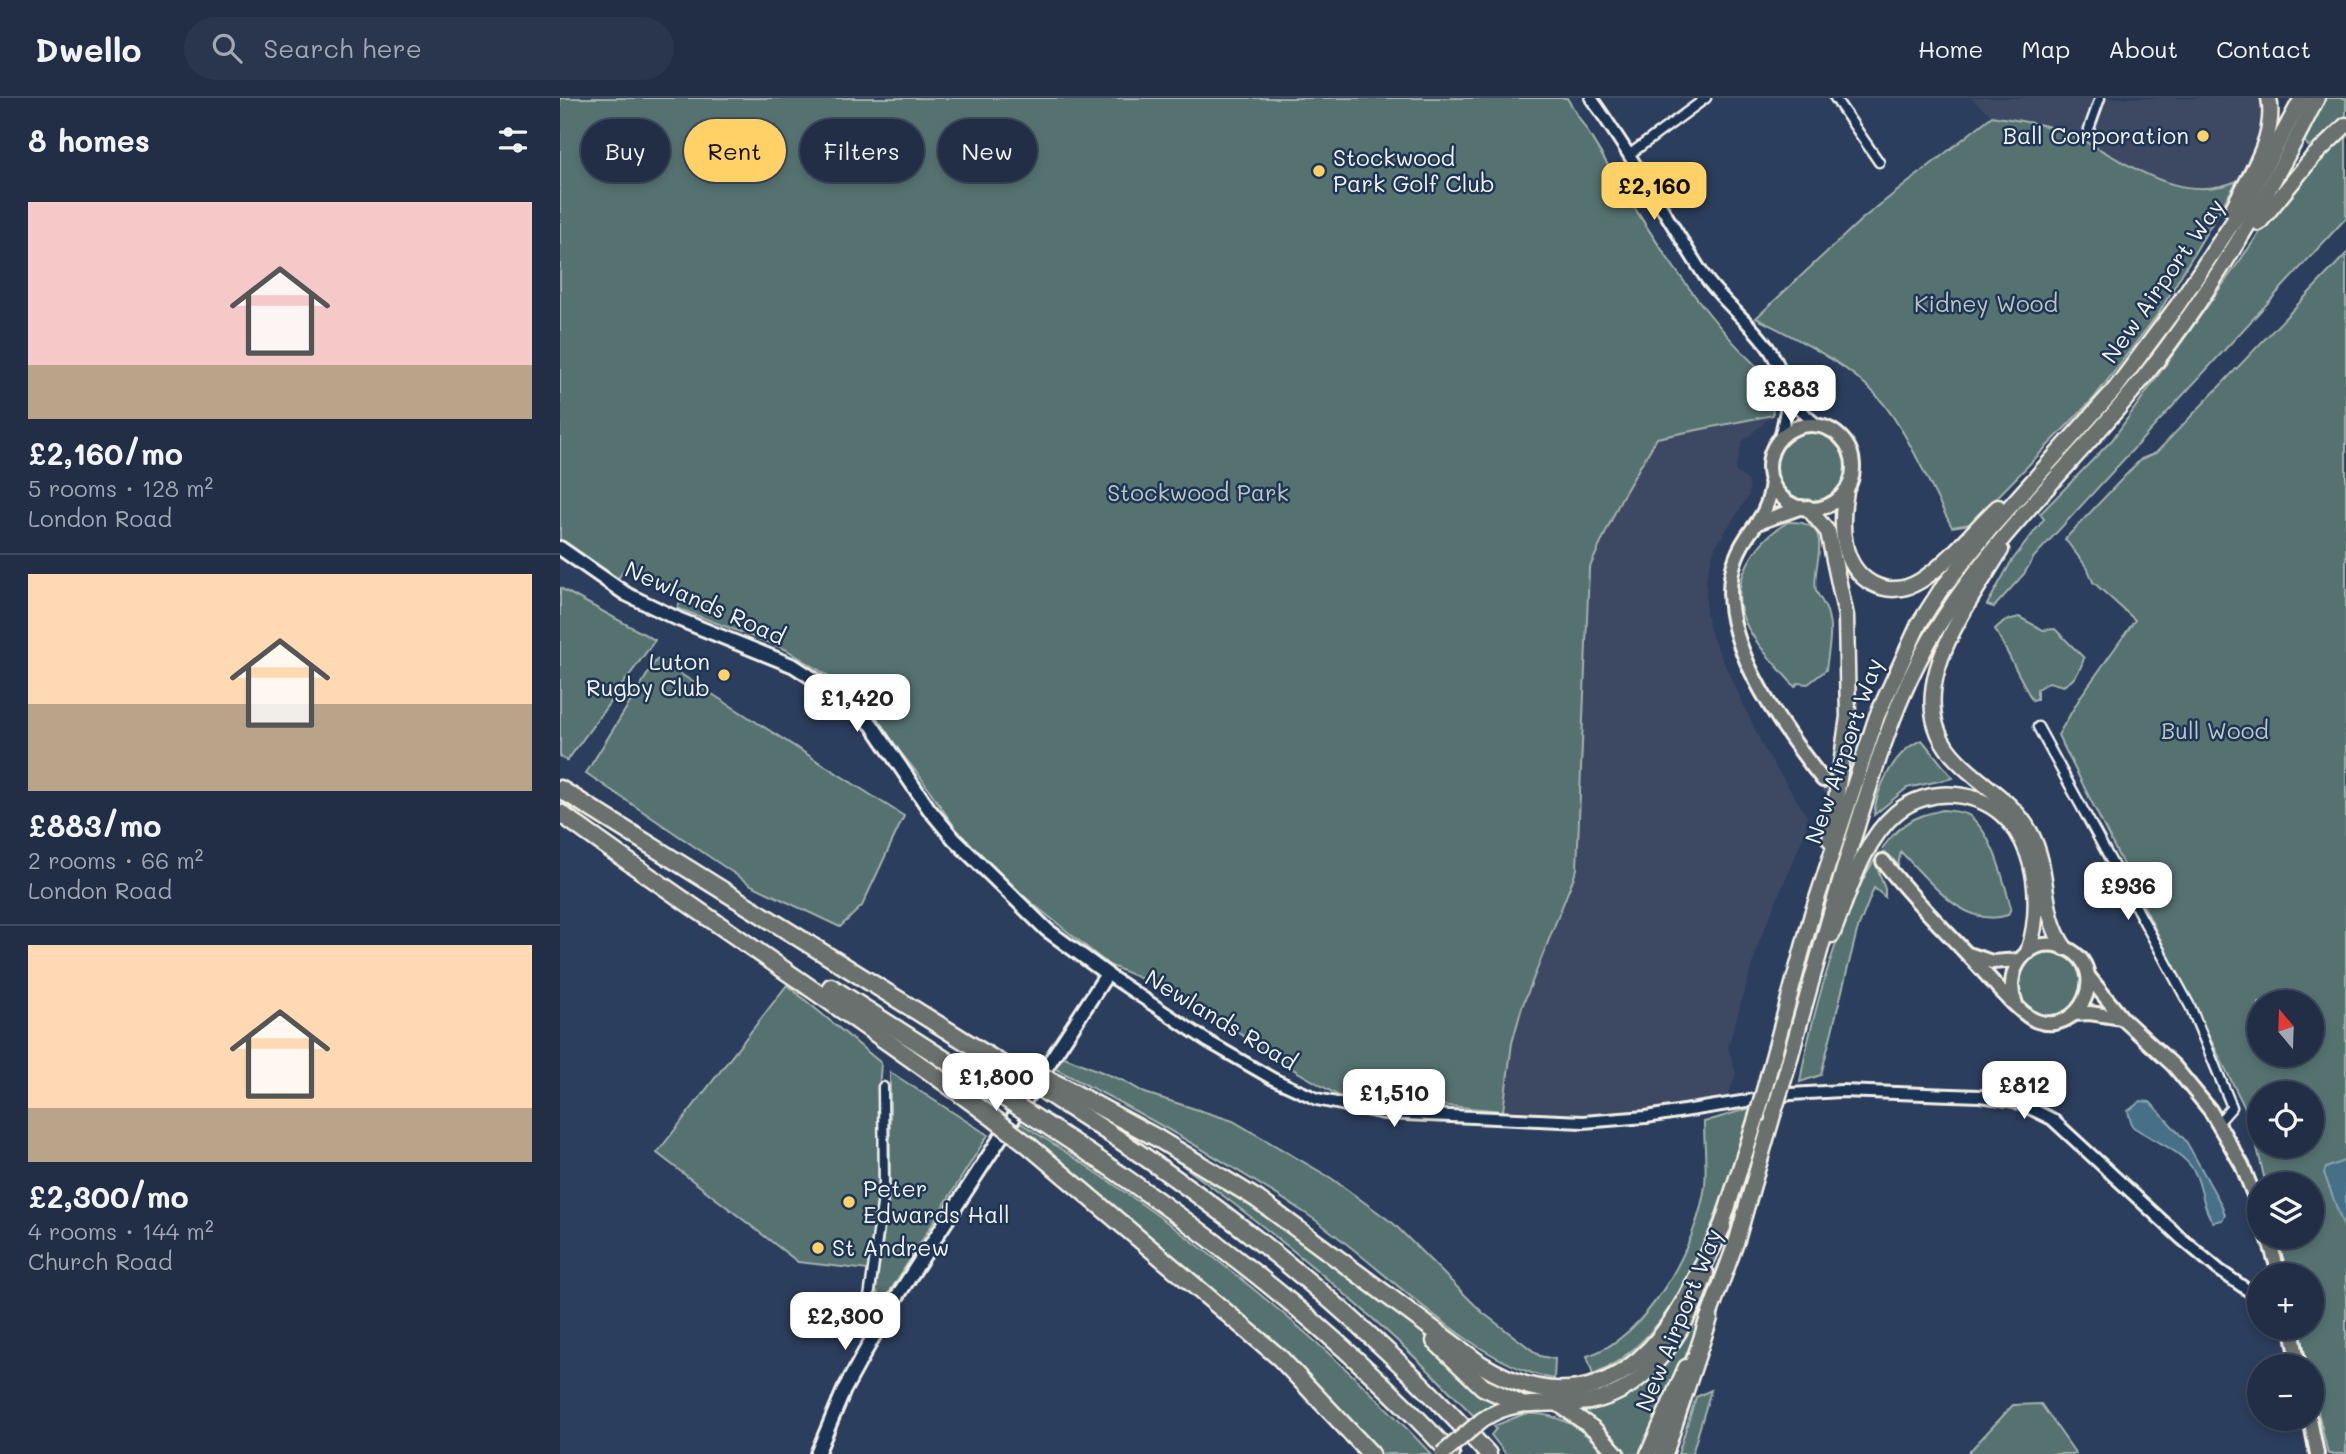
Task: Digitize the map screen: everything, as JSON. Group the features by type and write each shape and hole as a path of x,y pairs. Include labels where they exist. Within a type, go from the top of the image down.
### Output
{"highway":[{"path":"2210,259 2261,152 2271,118 2269,98"},
{"name":"New Airport Way","path":"1518,1403 1582,1403 1606,1397 1636,1381 1659,1359 1693,1306 1722,1227 1756,1119 1825,876 1877,716 1919,624 1967,557 2146,349 2210,259 2245,204 2302,98"},
{"name":"New Airport Way","path":"1648,1454 1709,1318 1741,1229 1827,921 1891,721 1942,620 1989,553 2129,396 2219,274 2258,210 2317,98"},
{"path":"2219,274 2284,190 2346,125"},
{"path":"1846,491 1843,529 1852,565 1865,581 1876,587 1900,589 1931,572 2052,460"},
{"path":"1805,508 1818,516 1828,532 1846,616 1847,740 1825,876"},
{"path":"2024,514 1957,624 1940,660 1932,704 1934,721 1947,750 2006,803 2031,833 2044,876 2049,917 2065,948"},
{"path":"560,789 878,985 936,1014 1018,1070 1061,1094 1157,1138 1257,1199 1495,1373 1548,1391 1589,1388 1619,1376 1653,1348 1682,1308 1722,1227"},
{"path":"1807,995 1867,850 1879,830 1897,812 1914,801 1930,797 1948,794 1980,800 1997,809 2020,835 2034,871 2036,896 2035,926 2023,956"},
{"path":"565,817 1139,1185 1238,1257 1353,1356 1451,1454"},
{"path":"565,817 613,853 837,1004 1027,1144 1280,1358 1371,1454"},
{"path":"1061,1094 1254,1236 1374,1338 1488,1454"},
{"path":"1385,1293 1475,1381 1491,1392 1518,1403"},
{"path":"1664,1454 1709,1318"},
{"path":"1555,1402 1594,1429 1617,1454"},
{"path":"1442,1454 1482,1420 1518,1403"}],"main road":[{"path":"1760,522 1805,508 1829,504 1846,491 1851,480 1852,456 1839,435 1817,425 1790,430 1780,439 1770,459 1772,482 1769,505 1736,557 1731,586 1738,634 1767,704 1823,780"},
{"path":"1772,482 1779,493 1805,508"},
{"name":"Newlands Road","path":"560,548 626,594 678,619 794,666 846,700 880,735 929,809 954,839 1047,930 1107,975"},
{"path":"1883,861 1927,914 2016,1004 2038,1021 2057,1022 2074,1014 2090,1013 2122,1018"},
{"path":"1968,954 1992,962 2023,956 2039,946 2065,948 2081,959 2089,977 2122,1018 2174,1066 2218,1123 2247,1178"},
{"path":"2016,1004 2011,977 2023,956"},
{"path":"817,1454 844,1390 887,1312 1107,975"},
{"path":"2074,1014 2087,998 2089,977"},
{"path":"2312,1431 2317,1454"}],"street":[{"path":"1591,98 1630,153 1703,274 1772,353 1789,397 1804,415 1817,425"},
{"path":"1630,153 1706,98"},
{"path":"1835,98 1879,162"},
{"path":"2089,129 2100,98"},
{"path":"1780,439 1789,397"},
{"path":"2038,727 2191,1008 2232,1107 2218,1123"},
{"name":"Newlands Road","path":"1107,975 1209,1042 1273,1079 1317,1099 1356,1109 1451,1117 1583,1122 1646,1117 1816,1092 1969,1095 2015,1101 2052,1119 2182,1239 2247,1290"},
{"path":"883,1087 884,1190 869,1298 870,1304 887,1312"},
{"path":"2243,1287 2247,1287"}],"shaded area":[{"path":"1971,98 2280,98 2237,181 2218,189 2188,189 2156,179 2056,129 1992,116"},
{"path":"1773,415 1742,442 1735,471 1748,481 1750,488 1748,497 1715,547 1706,578 1706,613 1712,637 1764,749 1807,816 1806,830 1759,942 1728,1047 1736,1073 1728,1097 1684,1106 1574,1116 1503,1111 1502,1056 1577,869 1589,569 1621,499 1657,438"},
{"path":"2141,1101 2150,1102 2186,1141 2222,1206 2225,1215 2222,1220 2213,1222 2209,1216 2197,1177 2189,1164 2174,1151 2132,1126 2128,1111"},
{"path":"2346,1160 2346,1233 2324,1173 2326,1168"}],"green space":[{"name":"Stockwood Park","path":"560,98 1567,98 1685,283 1740,350 1771,380 1773,415 1657,438 1621,499 1589,569 1577,869 1522,1007 1512,1043 1503,1111 1339,1096 1267,1054 1225,1022 1180,995 1109,965 976,858 919,775 870,716 827,675 785,649 677,608 684,594 629,563 617,580 560,545"},
{"path":"2324,98 2346,98 2346,119 2318,144 2308,146 2304,140"},
{"name":"Kidney Wood","path":"1992,116 2056,129 2166,182 2189,188 2212,188 2237,181 2160,311 2094,398 1971,524 1952,527 1903,433 1892,415 1866,385 1827,356 1756,318 1862,219"},
{"path":"2346,133 2346,218 2034,557 2024,574 1994,607 1987,605 2011,562 2044,519 2040,514 2112,440 2268,221 2318,157"},
{"name":"Bull Wood","path":"2346,254 2346,1454 2328,1454 2323,1431 2324,1354 2304,1354 2301,1340 2324,1340 2324,1263 2283,1263 2280,1249 2324,1249 2324,1172 2263,1172 2260,1158 2324,1158 2324,1081 2247,1081 2247,1112 2058,735 2081,696 2135,620 2093,582 2088,569 2065,539 2141,459 2156,453"},
{"path":"1812,430 1833,436 1843,446 1849,467 1843,488 1833,498 1812,504 1791,498 1781,488 1775,467 1781,446 1791,436"},
{"path":"1788,522 1804,523 1813,529 1818,537 1816,590 1827,612 1830,628 1826,670 1808,684 1798,683 1795,687 1750,631 1740,607 1739,593 1747,565 1755,552 1776,530"},
{"path":"560,588 655,640 567,761 560,756"},
{"path":"2019,617 2043,630 2055,629 2084,658 2071,681 2063,686 2049,682 2037,689 2037,699 2032,700 1995,629 2004,621"},
{"path":"657,659 904,816 862,906 840,927 751,885 586,773"},
{"path":"1922,740 1953,778 1907,788 1874,815 1883,782 1895,761 1912,745"},
{"path":"1943,810 1967,814 1985,835 2005,884 2011,908 2008,915 1992,918 1962,909 1935,888 1901,852 1898,865 1889,855 1876,865 1885,889 1885,897 1874,888 1857,931 1821,1075 1800,1082 1824,981 1851,904 1868,870 1887,843 1907,823 1920,816"},
{"path":"2050,950 2063,952 2078,965 2083,983 2081,996 2068,1011 2050,1016 2037,1014 2022,1001 2017,983 2019,970 2032,955"},
{"path":"787,985 881,1063 878,1103 879,1191 868,1270 798,1262 657,1153"},
{"path":"1062,1056 1124,1081 1145,1093 1233,1121 1331,1178 1394,1224 1483,1313 1540,1356 1555,1359 1554,1379 1522,1370 1490,1354 1426,1309 1308,1215 1183,1138 1054,1068"},
{"path":"890,1072 988,1135 882,1304 876,1290 890,1186"},
{"path":"1750,1108 1713,1222 1697,1260 1677,1296 1654,1329 1626,1355 1593,1375 1587,1356 1609,1346 1630,1330 1649,1310 1666,1286 1692,1235 1705,1186 1704,1122"},
{"path":"1019,1122 1130,1196 1236,1275 1337,1361 1431,1454 1380,1454 1339,1409 1251,1324 1159,1243 1017,1126"},
{"path":"1149,1141 1235,1191 1415,1326 1480,1388 1506,1401 1474,1416 1398,1341 1318,1271"},
{"path":"1720,1260 1697,1329 1644,1454 1627,1454 1612,1435 1580,1410 1610,1401 1703,1299"},
{"path":"1711,1390 1692,1454 1678,1454 1696,1397"},
{"path":"2041,1404 2076,1454 1967,1454 2013,1405"},
{"path":"1524,1414 1559,1419 1579,1429 1604,1454 1506,1454 1491,1435 1496,1429 1494,1426"}],"tunnel":[{"path":"1823,780 1883,861"}],"place":[{"name":"Ball Corporation","path":"2203,136"},
{"name":"Stockwood Park Golf Club","path":"1319,171"},
{"name":"Luton Rugby Club","path":"724,675"},
{"name":"Peter Edwards Hall","path":"849,1202"},
{"name":"St Andrew","path":"818,1248"}]}
